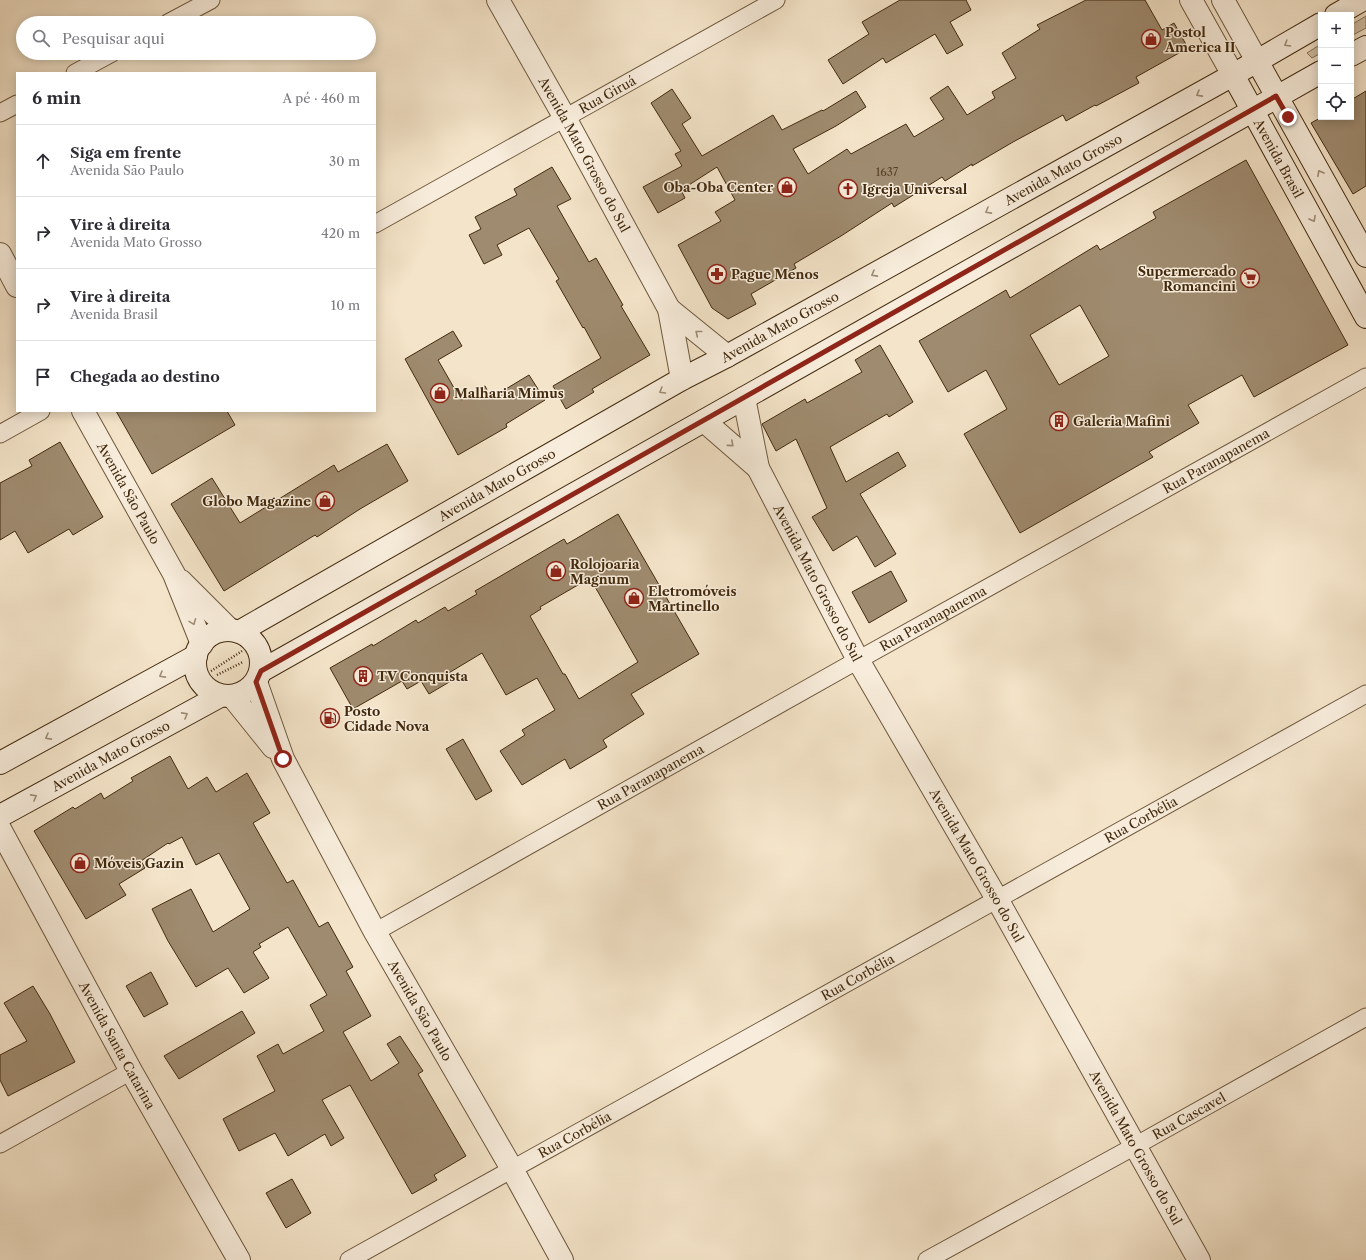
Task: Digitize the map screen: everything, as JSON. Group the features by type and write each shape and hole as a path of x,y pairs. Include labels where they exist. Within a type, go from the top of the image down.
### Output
{"main road":[{"name":"Avenida Mato Grosso do Sul","path":"498,0 565,118 669,309"},
{"name":"Avenida Brasil","path":"1191,0 1366,317"},
{"path":"1223,0 1366,256"},
{"path":"1341,12 1362,0"},
{"name":"Avenida Mato Grosso","path":"235,631 682,379 727,356 1233,75 1318,26"},
{"path":"1354,53 1366,47"},
{"path":"258,676 744,398 1318,74"},
{"path":"0,254 16,284"},
{"path":"669,309 727,356"},
{"path":"669,309 682,379"},
{"path":"744,398 758,468"},
{"name":"Avenida São Paulo","path":"84,412 174,574 199,650"},
{"path":"704,421 758,468"},
{"name":"Avenida Mato Grosso do Sul","path":"758,468 858,660 997,899 1199,1260"},
{"name":"Avenida São Paulo","path":"174,574 235,631"},
{"path":"0,764 199,650 213,634 218,632 235,631 248,636 255,643 260,652 262,662 258,676 251,688 245,692 226,696 212,693 205,688 197,673 195,664 199,650"},
{"name":"Avenida São Paulo","path":"258,676 283,759 375,932 512,1169 562,1260"},
{"name":"Avenida Mato Grosso","path":"0,816 226,696"},
{"name":"Avenida São Paulo","path":"226,696 283,759"},
{"name":"Avenida Santa Catarina","path":"0,829 131,1071 239,1260"}],"street":[{"path":"181,16 211,0"},
{"name":"Rua Giruá","path":"376,223 776,0"},
{"path":"77,72 99,60"},
{"path":"0,113 16,105"},
{"name":"Rua Paranapanema","path":"375,932 858,660 1366,377"},
{"path":"0,434 39,412"},
{"name":"Rua Corbélia","path":"350,1260 1366,694"},
{"name":"Rua Cascavel","path":"927,1260 1366,1017"},
{"path":"0,1144 131,1071"}],"shaded area":[{"path":"1366,16 1366,28 1354,34 1354,23"},
{"path":"1318,46 1318,55 1312,58 1307,53"}],"building":[{"path":"900,0 966,0 971,10 950,22 963,45 947,54 935,34 886,63 883,58 843,84 828,60 869,34 862,22"},
{"path":"1086,0 1145,0 1162,30 1174,23 1188,48 1136,77 1139,83 1096,106 1095,105 1066,121 1063,115 972,166 972,164 945,181 942,177 894,207 892,203 794,264 796,268 751,294 756,304 728,319 712,308 678,245 721,221 715,212 735,200 717,167 681,190 685,198 658,213 643,187 682,166 675,154 681,151 651,103 672,89 691,118 682,124 702,156 773,115 782,130 822,110 823,111 856,91 866,107 836,126 793,149 808,174 847,149 851,154 906,124 914,137 944,119 930,98 948,86 967,115 995,98 992,92 1016,78 1002,53 1040,29 1037,25"},
{"path":"1366,91 1366,186 1353,194 1311,123 1318,119 1354,120 1354,98"},
{"path":"1246,160 1348,345 1254,397 1242,375 1188,405 1199,423 1149,452 1153,457 1020,533 964,434 1007,409 986,370 948,392 919,341 1006,290 1010,298 1097,245 1100,250 1156,218 1153,212","holes":["1080,305 1109,356 1059,385 1030,335"]},
{"path":"552,167 571,199 557,206 589,262 596,258 623,305 621,306 650,355 592,389 594,392 566,409 553,386 601,358 556,281 559,279 529,228 497,245 502,255 484,264 469,235 481,229 475,217 517,195 514,189"},
{"name":"Malharia Mimus","path":"453,331 462,346 438,360 461,400 485,386 491,398 529,375 545,400 506,424 507,427 458,455 405,359"},
{"path":"880,345 913,402 889,417 887,414 830,447 846,482 898,452 906,466 860,494 896,554 875,567 857,536 833,551 812,517 827,508 796,439 776,451 762,424 805,399 807,403 862,372 855,360"},
{"path":"117,412 228,412 235,425 152,474"},
{"path":"60,442 103,517 73,535 69,529 28,553 15,531 0,540 0,483 32,466 29,460"},
{"path":"387,444 408,481 360,509 317,537 315,535 224,591 171,504 212,478 240,523 334,465 338,472"},
{"path":"618,514 699,654 631,694 644,714 603,740 607,747 570,769 565,759 522,785 500,751 525,735 522,730 555,710 537,678 506,695 482,653 447,674 451,681 429,694 421,681 407,689 402,681 353,709 330,668 372,644 373,646 416,620 418,623 445,607 448,611 477,594 475,591 564,539 567,544","holes":["590,578 638,662 579,699 530,616 541,609 540,607"]},
{"path":"891,571 907,601 869,623 852,592"},
{"path":"463,739 492,791 476,800 446,749"},
{"path":"170,756 188,789 207,777 216,792 247,773 270,813 253,823 287,883 293,880 319,927 328,922 353,967 346,971 371,1016 343,1032 371,1081 399,1063 387,1044 400,1036 423,1071 418,1074 466,1156 434,1175 437,1180 412,1194 350,1085 322,1100 344,1138 331,1146 325,1134 288,1156 275,1133 239,1151 223,1119 275,1091 257,1056 278,1044 283,1054 324,1031 310,1005 327,995 288,927 259,944 261,947 253,952 269,978 244,993 228,968 196,987 168,941 152,909 191,889 213,932 250,909 219,853 196,865 182,837 169,844 168,843 141,861 145,868 119,884 126,895 86,919 34,831 73,807 75,809 101,793 104,799 133,781 131,778"},
{"path":"151,972 168,1004 144,1017 126,986"},
{"path":"33,986 50,1014 75,1062 8,1096 0,1080 0,1055 27,1041 4,1003"},
{"path":"242,1011 255,1033 179,1079 164,1056"},
{"path":"292,1179 311,1213 286,1228 266,1193"}],"place":[{"name":"Postol America II","path":"1151,39"},
{"name":"Oba-Oba Center","path":"787,187"},
{"name":"Igreja Universal","path":"848,189"},
{"name":"Pague Menos","path":"717,274"},
{"name":"Supermercado Romancini","path":"1250,278"},
{"name":"Malharia Mimus","path":"440,393"},
{"name":"Galeria Mafini","path":"1059,421"},
{"name":"Globo Magazine","path":"325,501"},
{"name":"Rolojoaria Magnum","path":"556,571"},
{"name":"Eletromóveis Martinello","path":"634,598"},
{"name":"TV Conquista","path":"363,676"},
{"name":"Posto Cidade Nova","path":"330,718"},
{"name":"Móveis Gazin","path":"80,863"}],"route":[{"path":"283,759 256,682 261,671 1276,96 1288,117"}]}
